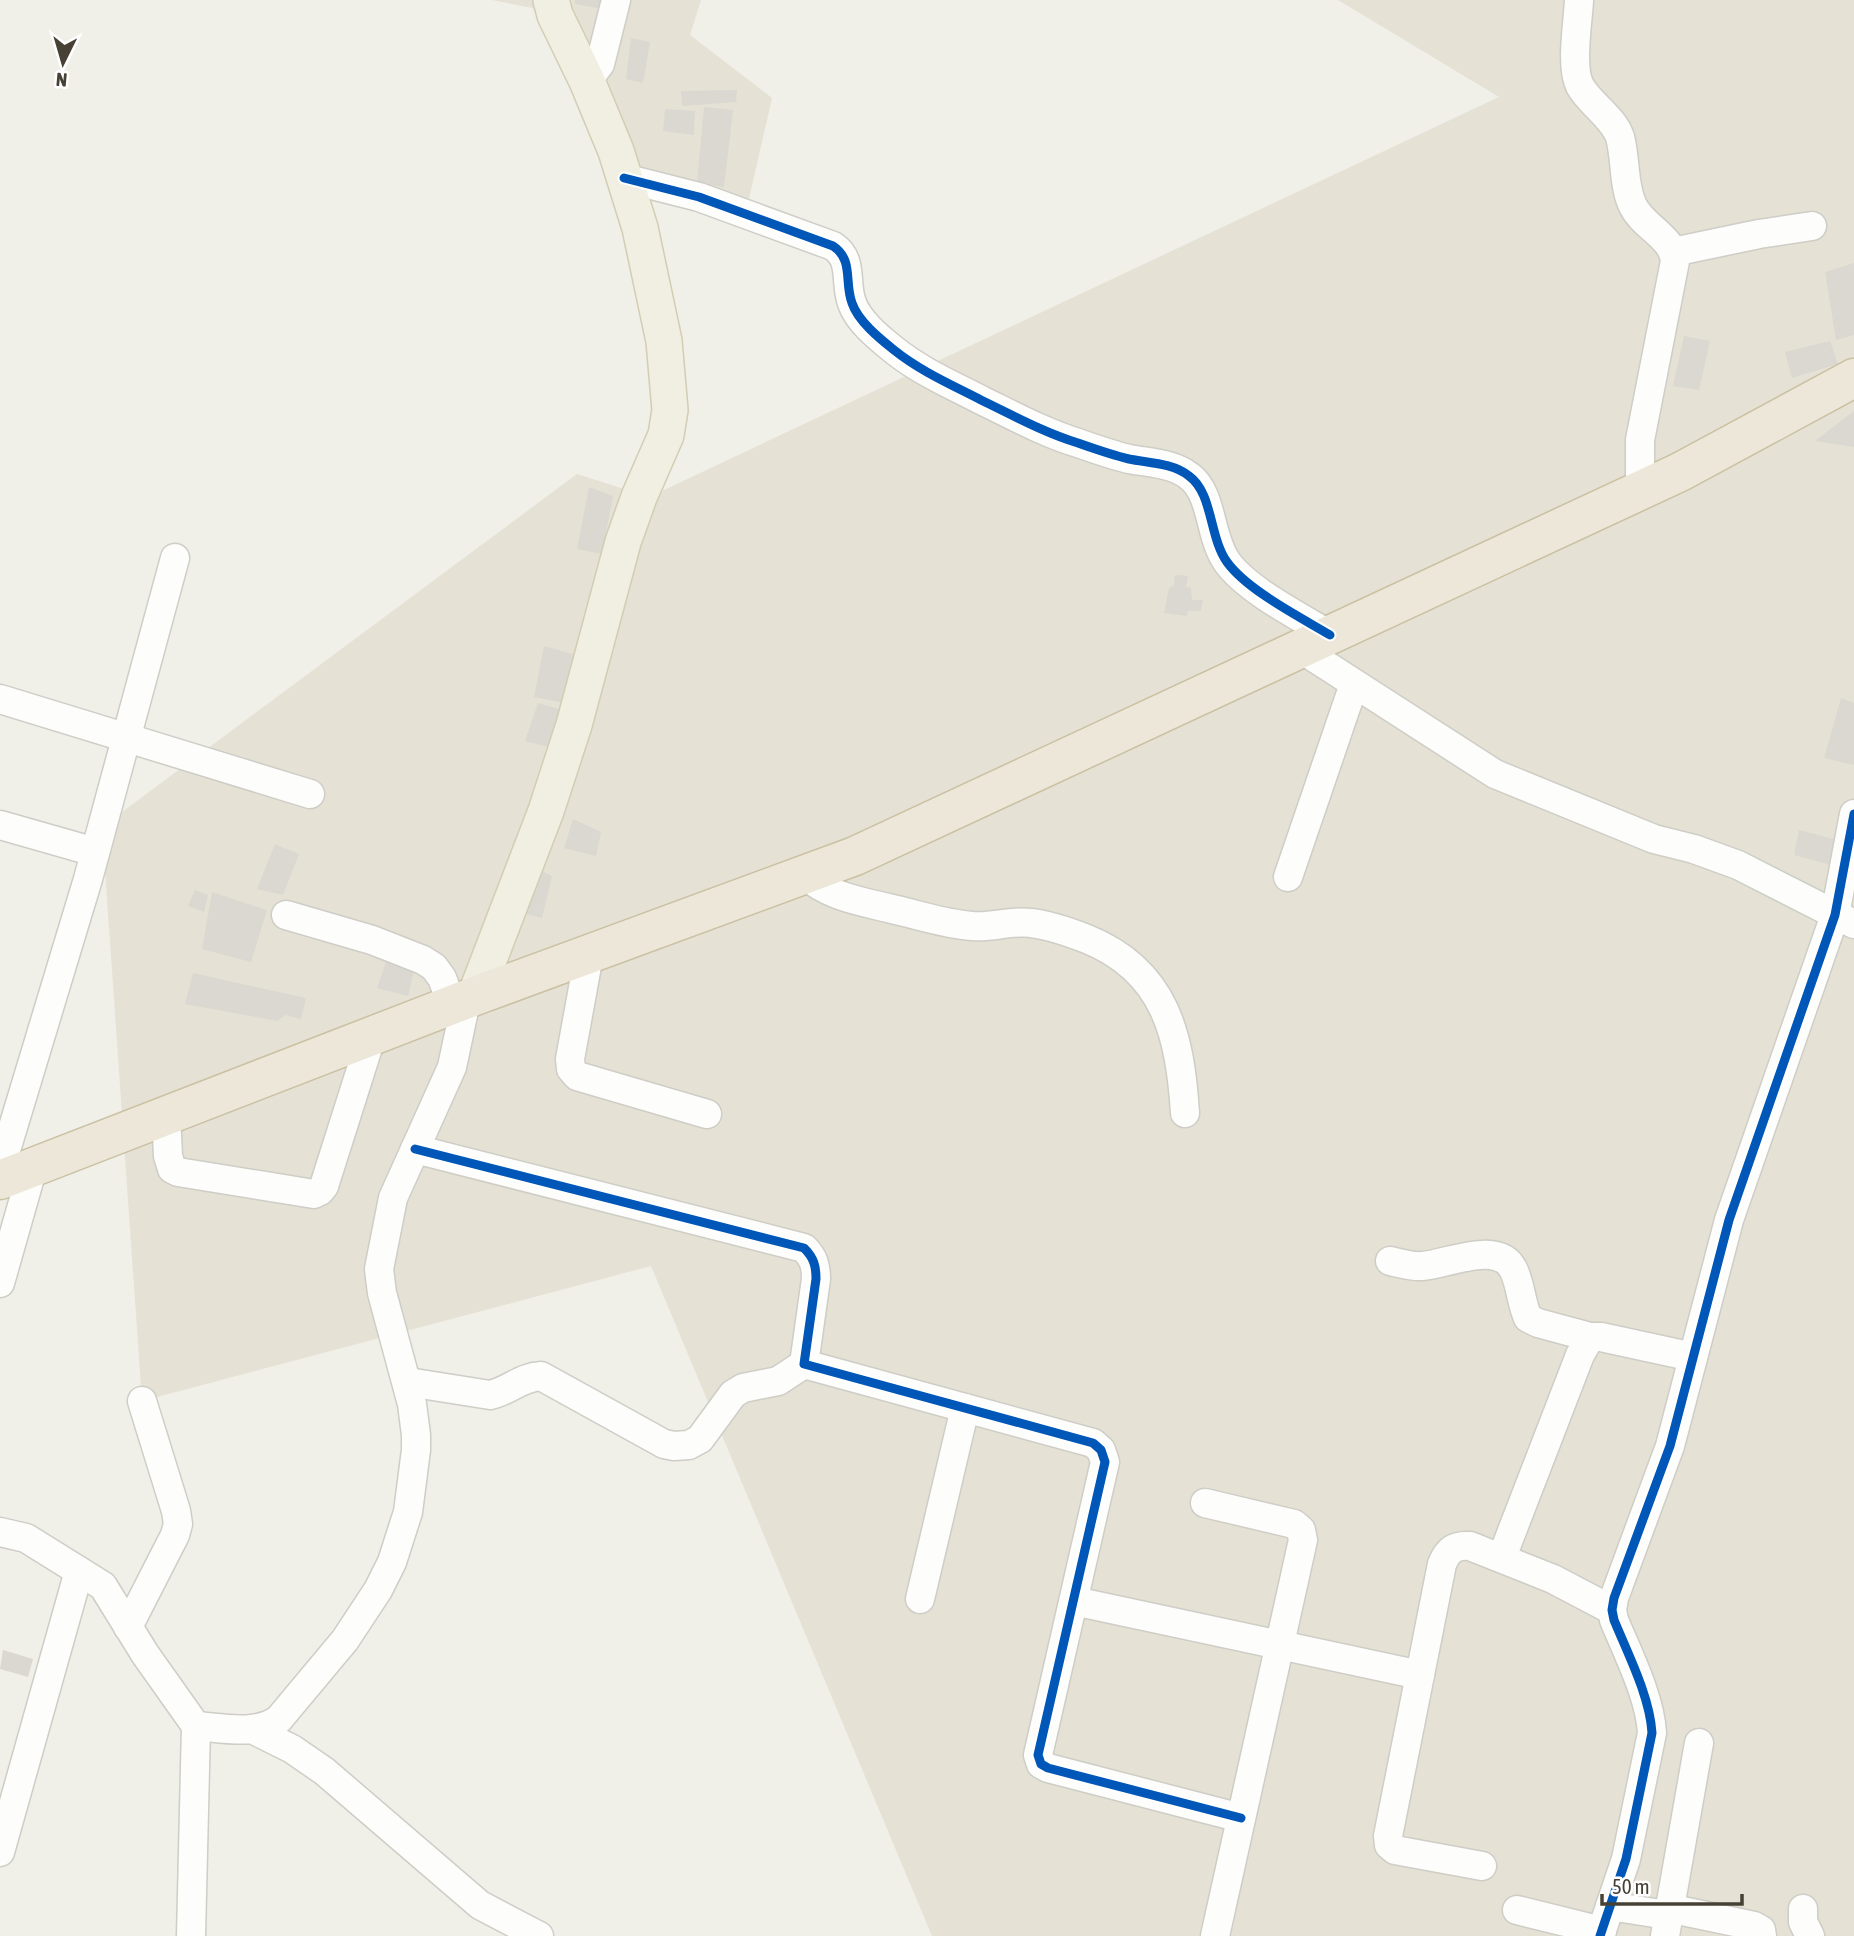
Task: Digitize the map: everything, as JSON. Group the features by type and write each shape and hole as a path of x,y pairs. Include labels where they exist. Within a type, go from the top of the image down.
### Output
{"highway":[{"path":"11,1172 855,856 1680,472 1854,378"}],"main road":[{"path":"465,1001 550,799 574,725 624,542 669,424 670,389 664,341 640,228 615,151 587,81 555,15 551,0"}],"street":[{"path":"587,81 600,64 616,0"},
{"path":"1579,0 1575,66 1578,81 1618,133 1632,204 1638,216 1673,252 1675,261 1640,440 1640,491"},
{"path":"624,178 699,197 833,246 846,259 849,289 856,312 894,351 934,376 1072,442 1126,458 1162,464 1189,475 1197,482 1204,496 1214,536 1228,564 1242,578 1270,597 1354,684 1479,766 1515,784 1654,839 1721,858 1844,919"},
{"path":"1673,252 1812,226"},
{"path":"0,1283 11,1172 175,558"},
{"path":"1287,877 1354,684"},
{"path":"0,699 310,794"},
{"path":"1604,1925 1626,1859 1652,1733 1643,1696 1612,1610 1620,1581 1665,1464 1729,1220 1844,919 1854,814"},
{"path":"0,825 95,852"},
{"path":"805,875 814,883 847,898 971,926 1007,922 1031,923 1066,931 1098,943 1123,958 1143,976 1160,997 1173,1030 1182,1068 1185,1113"},
{"path":"196,1726 252,1730 270,1726 279,1719 337,1650 365,1610 392,1562 408,1512 416,1450 408,1382 382,1293 379,1269 393,1198 452,1067 465,1001 423,960 372,940 286,915"},
{"path":"589,954 570,1059 571,1069 577,1076 707,1114"},
{"path":"166,1116 169,1164 172,1169 314,1194 324,1186 371,1038"},
{"path":"415,1149 804,1248 816,1266 804,1364"},
{"path":"1390,1261 1419,1267 1464,1256 1495,1256 1507,1261 1514,1270 1528,1318 1590,1337 1693,1357"},
{"path":"1502,1557 1580,1355 1590,1337"},
{"path":"408,1382 490,1395 502,1392 527,1377 541,1376 664,1444 674,1446 689,1445 700,1439 733,1394 743,1388 778,1381 804,1364 1093,1443 1101,1450 1105,1462 1038,1755 1041,1764 1241,1818"},
{"path":"128,1627 175,1535 178,1524 142,1401"},
{"path":"920,1599 965,1408"},
{"path":"1205,1503 1294,1524 1301,1530 1303,1540 1215,1936"},
{"path":"0,1532 26,1538 103,1586 196,1726 191,1936"},
{"path":"1482,1866 1395,1850 1389,1845 1388,1836 1446,1555 1451,1548 1459,1545 1470,1546 1564,1584 1612,1610"},
{"path":"2,1840 79,1571"},
{"path":"1074,1601 1420,1675"},
{"path":"252,1730 292,1749 324,1771 480,1905 540,1936"},
{"path":"1667,1920 1699,1743"},
{"path":"1803,1909 1803,1922 1810,1936"},
{"path":"1517,1910 1604,1925 1667,1920 1754,1926 1761,1930 1762,1936"}],"shaded area":[{"path":"492,0 701,0 690,35 772,98 748,203 643,187 548,11"},
{"path":"1338,0 1854,0 1854,1936 932,1936 651,1266 142,1401 102,827 577,474 649,497 1499,97"}],"building":[{"path":"575,0 604,0 602,9 575,4"},
{"path":"631,38 650,42 643,83 626,79"},
{"path":"737,90 736,102 682,106 681,91"},
{"path":"704,107 733,110 724,187 697,183"},
{"path":"665,109 695,111 694,135 663,131"},
{"path":"1854,263 1854,335 1836,340 1825,272"},
{"path":"1684,336 1710,341 1699,390 1673,386"},
{"path":"1830,341 1838,364 1792,378 1785,352"},
{"path":"1854,411 1854,447 1815,441"},
{"path":"589,487 613,496 602,554 577,549"},
{"path":"1175,575 1188,576 1186,587 1191,588 1192,600 1203,600 1201,611 1188,611 1187,616 1164,613 1169,588 1174,585"},
{"path":"544,646 576,655 570,704 534,697"},
{"path":"1841,698 1854,703 1854,765 1824,758"},
{"path":"538,703 559,709 552,748 525,741"},
{"path":"573,819 601,832 596,856 564,848"},
{"path":"1799,830 1837,840 1831,865 1794,855"},
{"path":"275,844 299,854 283,895 257,889"},
{"path":"538,869 552,876 542,918 526,914"},
{"path":"195,890 208,895 204,912 188,906"},
{"path":"212,892 267,910 251,962 202,949"},
{"path":"388,956 416,962 408,996 377,988"},
{"path":"193,973 306,998 301,1019 285,1015 277,1021 185,1004"},
{"path":"3,1650 33,1659 28,1677 0,1669"}],"cycle path":[{"path":"624,178 699,197 833,246 844,258 850,295 859,316 882,340 914,365 1053,434 1116,456 1168,466 1183,472 1203,493 1221,552 1236,572 1275,602 1330,635"},
{"path":"1600,1936 1626,1859 1652,1733 1643,1690 1614,1620 1614,1598 1670,1446 1729,1220 1835,915 1854,814"},
{"path":"415,1149 804,1248 816,1270 804,1364 1093,1443 1101,1450 1105,1462 1038,1755 1041,1764 1241,1818"}]}
